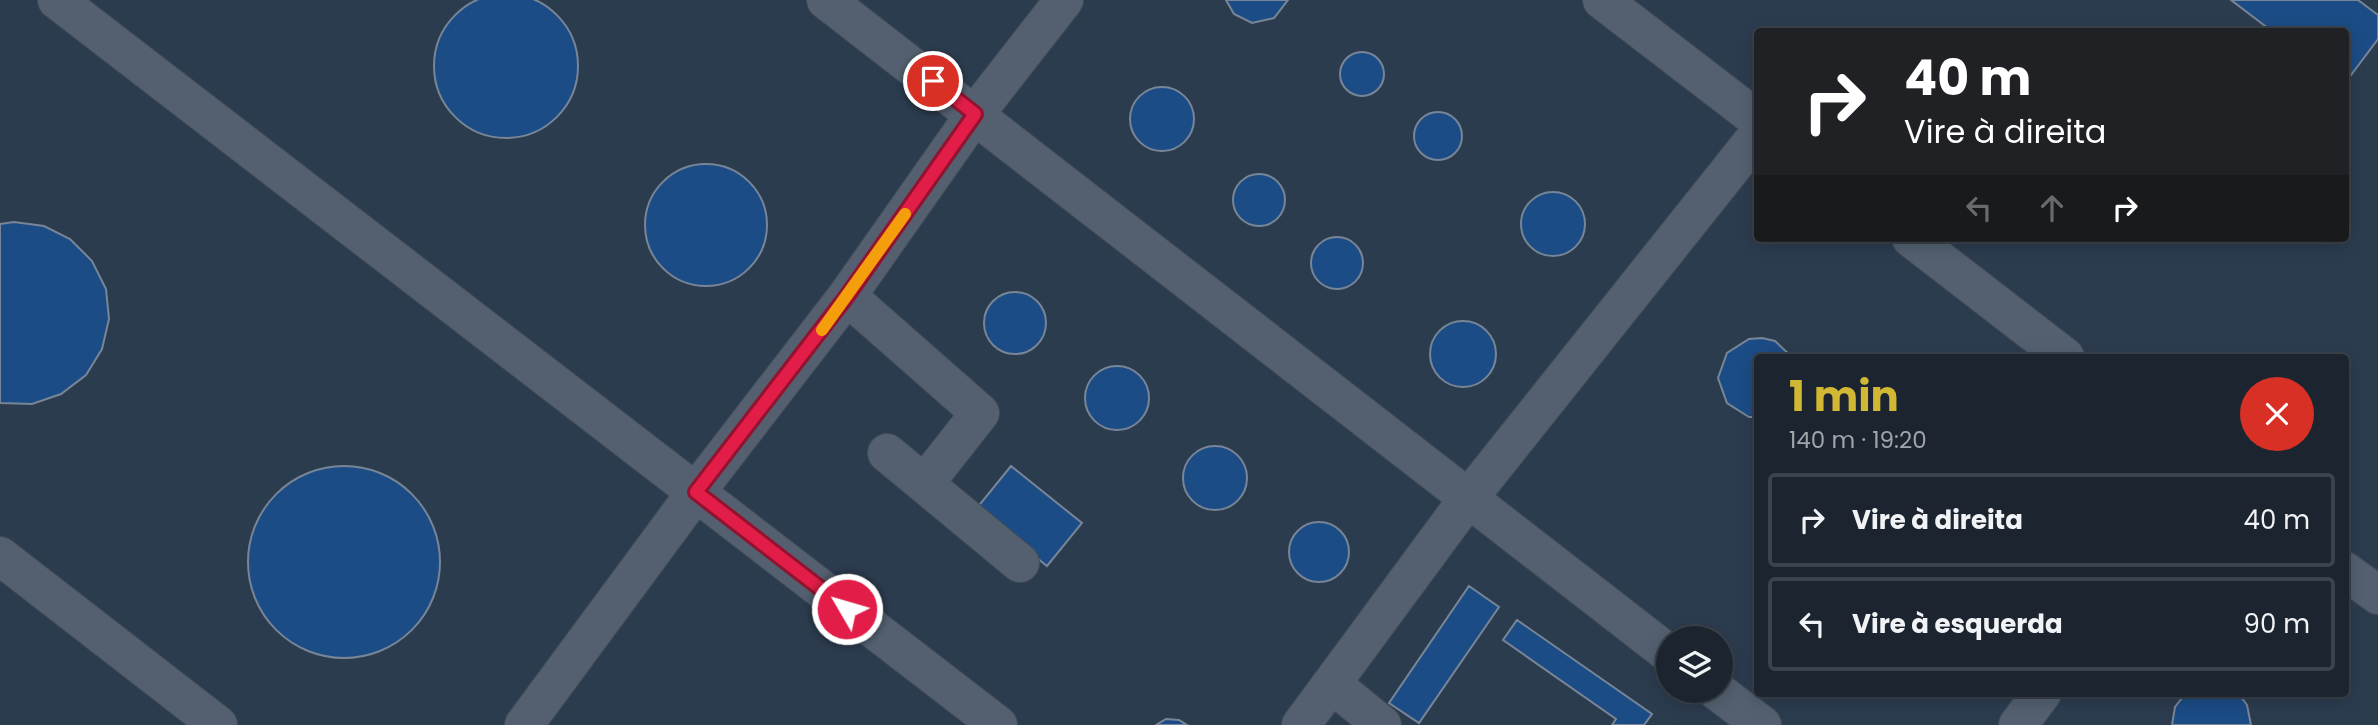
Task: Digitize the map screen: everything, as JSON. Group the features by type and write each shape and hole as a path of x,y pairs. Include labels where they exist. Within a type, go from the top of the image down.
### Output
{"lane":[{"path":"57,0 998,725"},
{"path":"826,0 1467,500 1656,644"},
{"path":"524,725 696,492 847,296 975,114 1064,0"},
{"path":"1602,0 1754,117"},
{"path":"1301,725 1467,500 1754,140"},
{"path":"1916,242 2061,354"},
{"path":"847,296 980,413 925,483"},
{"path":"887,453 1020,563"},
{"path":"0,556 218,725"},
{"path":"2349,574 2378,595"},
{"path":"1333,685 1382,725"},
{"path":"2018,725 2039,697"},
{"path":"1733,703 1762,725"}],"shaded area":[{"path":"0,0 2378,0 2378,725 0,725"}],"building":[{"path":"482,-1 530,-1 546,6 566,26 576,52 576,80 566,106 546,126 520,136 492,136 466,126 446,106 436,80 436,52 446,26 466,6"},
{"path":"1226,0 1288,0 1274,18 1252,23 1234,14"},
{"path":"2231,0 2358,0 2378,15 2378,39 2349,78 2349,28 2268,28"},
{"path":"1362,52 1371,53 1378,58 1383,65 1383,83 1378,90 1371,95 1362,96 1353,95 1346,90 1341,83 1340,74 1341,65 1346,58 1353,53"},
{"path":"1162,87 1174,89 1185,96 1192,107 1192,131 1185,142 1174,149 1162,151 1150,149 1139,142 1132,131 1130,119 1132,107 1139,96 1150,89"},
{"path":"1438,112 1455,119 1462,136 1455,153 1438,160 1421,153 1414,136 1421,119"},
{"path":"706,164 729,168 749,182 763,202 767,225 763,248 749,268 729,282 706,286 683,282 663,268 649,248 645,225 649,202 663,182 683,168"},
{"path":"1259,174 1269,176 1277,182 1283,190 1283,210 1277,218 1269,224 1259,226 1249,224 1241,218 1235,210 1233,200 1235,190 1241,182 1249,176"},
{"path":"1553,192 1571,198 1579,206 1585,224 1579,242 1571,250 1553,256 1535,250 1527,242 1521,224 1527,206 1535,198"},
{"path":"14,222 44,226 70,239 92,261 106,289 109,319 102,349 86,375 61,394 32,404 0,403 0,224"},
{"path":"1337,237 1347,239 1355,245 1361,253 1361,273 1355,281 1347,287 1337,289 1327,287 1319,281 1313,273 1311,263 1313,253 1319,245 1327,239"},
{"path":"1009,292 1021,292 1037,301 1044,311 1044,335 1037,345 1021,354 1009,354 998,349 989,340 984,329 984,317 989,306 998,297"},
{"path":"1463,321 1486,331 1496,354 1486,377 1463,387 1440,377 1430,354 1440,331"},
{"path":"1749,339 1775,341 1789,354 1754,354 1754,417 1749,417 1727,403 1718,378 1727,353"},
{"path":"1111,366 1123,366 1140,375 1147,386 1147,410 1140,421 1123,430 1111,430 1099,425 1090,416 1085,404 1085,392 1090,380 1099,371"},
{"path":"1215,446 1233,452 1241,460 1247,478 1241,496 1233,504 1215,510 1197,504 1189,496 1183,478 1189,460 1197,452"},
{"path":"344,466 381,474 412,494 432,525 440,562 432,599 412,630 381,650 344,658 307,650 276,630 256,599 248,562 256,525 276,494 307,474"},
{"path":"1011,466 1082,523 1047,566 976,509"},
{"path":"1313,522 1325,522 1344,535 1349,552 1347,564 1336,577 1325,582 1313,582 1294,569 1289,558 1289,546 1302,527"},
{"path":"1469,586 1499,607 1419,723 1389,703"},
{"path":"1517,620 1652,714 1644,725 1612,725 1616,719 1503,640"},
{"path":"2183,697 2241,697 2247,705 2251,725 2172,725 2175,707"},
{"path":"1166,719 1179,720 1187,725 1156,725"}],"slow traffic":[{"path":"822,330 905,214"}],"route":[{"path":"847,609 696,492 847,296 975,114 933,81"}]}
